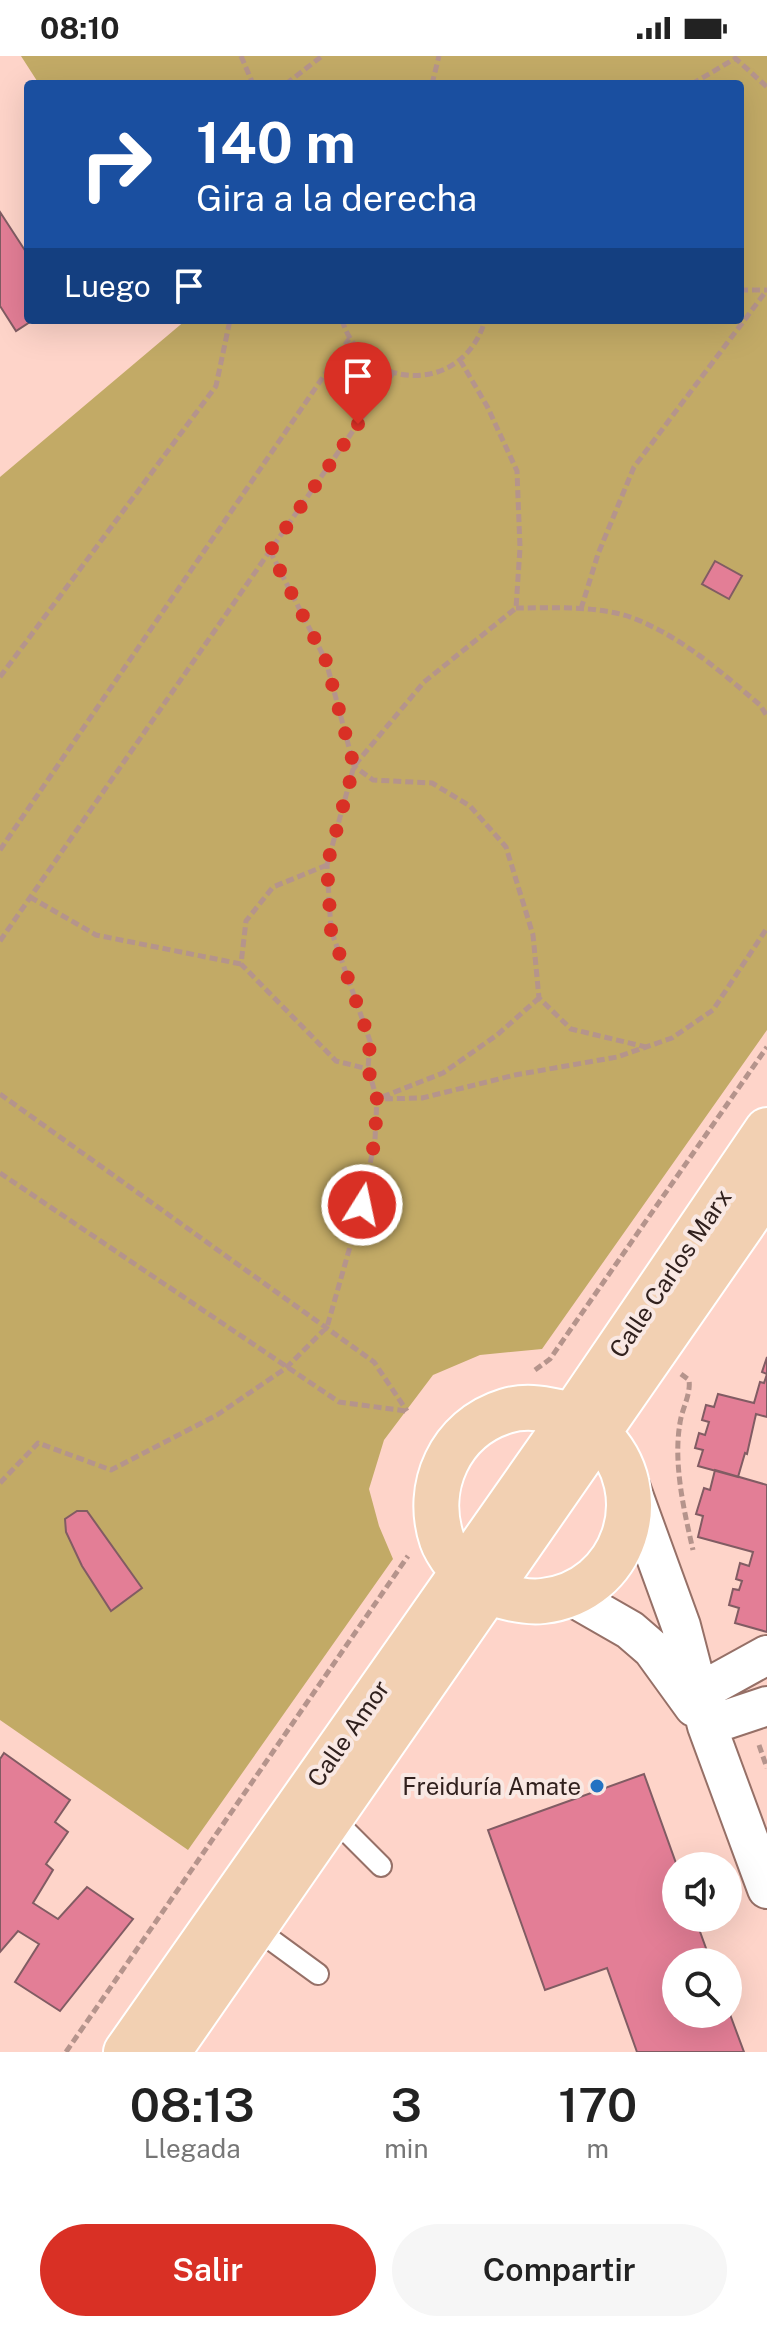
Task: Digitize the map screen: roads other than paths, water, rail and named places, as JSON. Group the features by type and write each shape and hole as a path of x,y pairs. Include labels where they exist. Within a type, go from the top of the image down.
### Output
{"main road":[{"name":"Calle Carlos Marx","path":"598,1438 642,1343 767,1130"},
{"name":"Calle Carlos Marx","path":"642,1343 767,1189"},
{"path":"541,1407 598,1438 630,1495 628,1526 616,1555 596,1579 569,1595 542,1601 514,1600 475,1582 443,1544 435,1512 438,1478 453,1448 477,1424 507,1410 541,1407"},
{"name":"Calle Amor","path":"126,2052 475,1582 598,1438"},
{"name":"Calle Amor","path":"168,2052 332,1817 475,1582"}],"street":[{"path":"598,1438 681,1626 703,1710 767,1889"},
{"path":"569,1595 630,1630 652,1649 703,1710"},
{"path":"703,1710 767,1655"},
{"path":"703,1710 757,1710"}],"lane":[{"path":"332,1817 381,1866"},
{"path":"255,1928 318,1974"}],"place":[{"name":"Freiduría Amate","path":"597,1786"}]}
